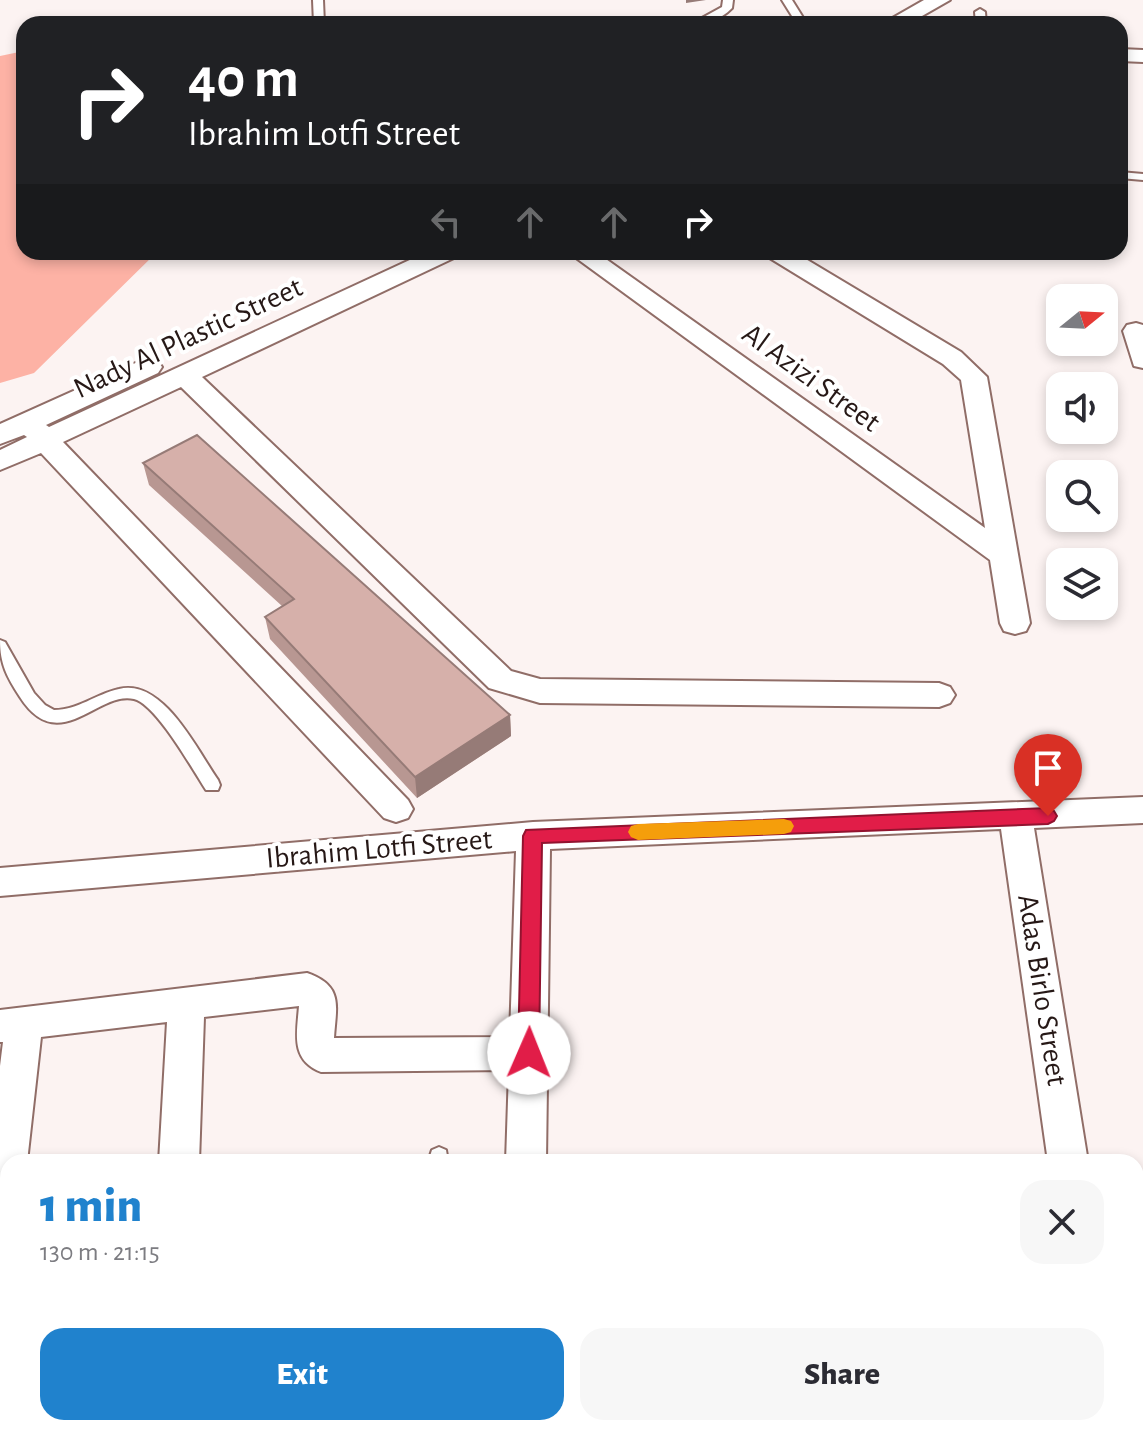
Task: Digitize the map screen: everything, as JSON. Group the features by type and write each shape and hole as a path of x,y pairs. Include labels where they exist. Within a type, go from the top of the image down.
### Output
{"street":[{"path":"895,14 940,0"},
{"name":"Nady Al Plastic Street","path":"0,461 38,430 387,260"},
{"name":"Nady Al Plastic Street","path":"0,435 38,430 184,375 430,260"},
{"name":"Al Azizi Street","path":"591,260 1004,556"},
{"path":"790,260 961,364 974,377 1015,623"},
{"path":"1136,331 1143,360"},
{"path":"184,375 500,680 540,691 939,695"},
{"path":"38,430 396,809"},
{"name":"Ibrahim Lotfi Street","path":"0,882 533,836 1016,818 1143,810"},
{"name":"Adas Birlo Street","path":"1016,818 1067,1154"},
{"path":"526,1154 533,836"},
{"path":"4,1154 12,1025 310,990 318,998 315,1047 325,1056 529,1053"},
{"path":"179,1154 186,1004"}],"lane":[{"path":"718,16 727,8 728,0"},
{"path":"980,12 980,16"},
{"path":"0,646 33,703 44,713 72,714 121,694 150,700 212,785"}],"shaded area":[{"path":"16,53 16,260 149,260 34,373 0,383 0,56"}],"building":[{"path":"197,435 510,715 415,777 265,617 294,599 143,463"}],"slow traffic":[{"path":"638,832 784,826"}],"route":[{"path":"529,1053 533,836 1048,816"}]}
